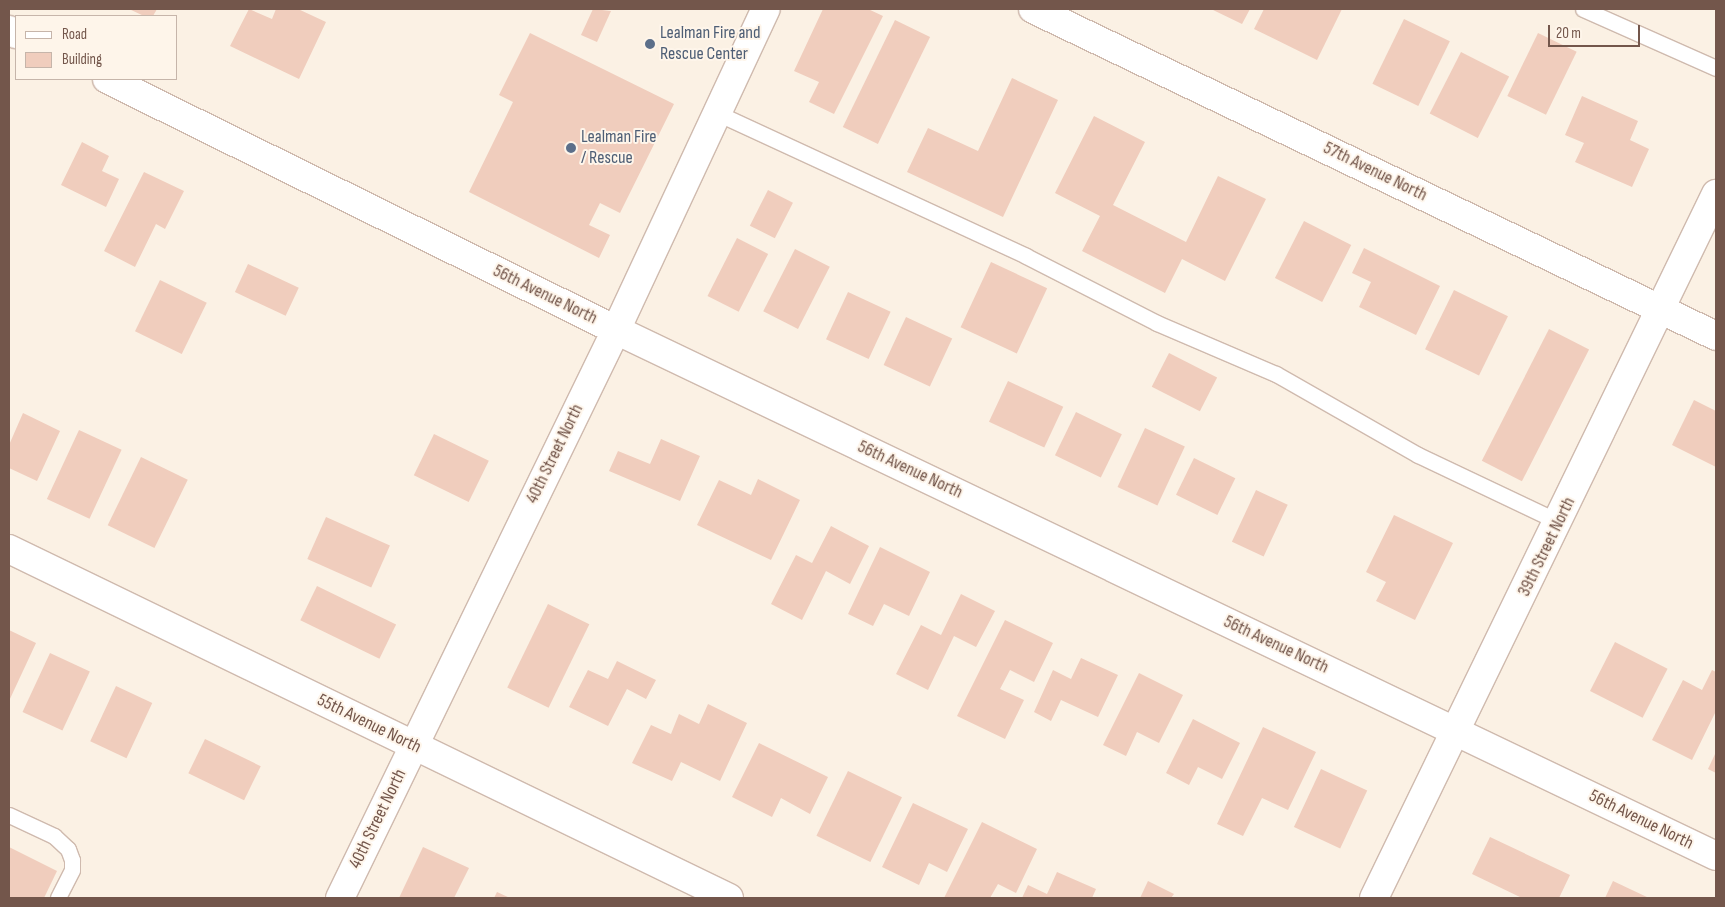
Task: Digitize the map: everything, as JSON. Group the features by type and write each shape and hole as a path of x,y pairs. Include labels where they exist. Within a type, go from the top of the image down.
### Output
{"street":[{"name":"40th Street North","path":"340,898 616,330 766,9"},
{"name":"57th Avenue North","path":"1033,9 1716,336"},
{"name":"56th Avenue North","path":"109,80 616,330 1716,856"},
{"name":"39th Street North","path":"1374,898 1662,310 1716,194"},
{"name":"55th Avenue North","path":"9,549 729,898"}],"lane":[{"path":"1583,9 1716,68"},
{"path":"717,113 1026,256 1157,323 1276,374 1418,455 1559,522"},
{"path":"9,815 54,836 68,849 72,860 72,870 58,898"}],"building":[{"path":"129,9 157,9 154,15 142,15"},
{"path":"249,9 272,19 276,9 298,9 326,22 299,79 230,46"},
{"path":"593,9 611,11 597,42 581,35"},
{"path":"823,9 868,9 883,16 834,114 809,102 819,82 794,71"},
{"path":"1211,9 1250,9 1242,24"},
{"path":"1264,9 1342,9 1317,60 1254,29"},
{"path":"1404,19 1450,41 1418,106 1372,84"},
{"path":"895,20 930,37 878,144 843,127"},
{"name":"Lealman Fire / Rescue","path":"530,33 674,104 620,213 600,203 589,225 610,235 599,258 469,192 513,102 499,95"},
{"path":"1538,33 1577,52 1546,115 1507,96"},
{"path":"1461,52 1509,77 1478,138 1430,113"},
{"path":"1012,78 1058,100 1003,217 907,172 928,128 978,151"},
{"path":"1582,96 1638,121 1630,140 1649,149 1632,187 1575,162 1584,143 1565,135"},
{"path":"1094,116 1145,142 1113,205 1186,242 1218,176 1266,199 1225,281 1182,259 1165,293 1082,251 1100,216 1055,193"},
{"path":"82,142 109,156 102,171 119,179 106,207 61,185"},
{"path":"144,172 184,191 165,229 156,224 135,267 104,251"},
{"path":"768,190 793,203 775,238 750,226"},
{"path":"1304,221 1351,245 1322,302 1275,278"},
{"path":"737,238 768,254 739,312 707,296"},
{"path":"1364,248 1440,286 1416,335 1359,307 1371,282 1352,273"},
{"path":"795,249 830,267 798,329 763,311"},
{"path":"991,262 1047,288 1017,353 961,327"},
{"path":"248,264 299,288 286,316 235,292"},
{"path":"160,280 207,303 182,354 135,331"},
{"path":"1454,290 1508,316 1479,376 1425,349"},
{"path":"848,292 891,312 869,359 826,339"},
{"path":"906,317 952,339 930,387 884,365"},
{"path":"1549,329 1589,349 1522,481 1482,461"},
{"path":"1169,353 1217,378 1200,411 1152,387"},
{"path":"1008,381 1063,407 1044,448 989,422"},
{"path":"1694,400 1716,411 1716,467 1672,445"},
{"path":"1076,412 1122,434 1101,477 1055,455"},
{"path":"23,413 60,431 37,481 9,468 9,445"},
{"path":"1145,428 1185,447 1157,506 1118,487"},
{"path":"79,430 122,450 89,519 47,499"},
{"path":"434,434 489,461 469,502 414,475"},
{"path":"661,439 700,456 680,501 609,471 618,451 650,464"},
{"path":"141,457 188,480 154,548 108,525"},
{"path":"1194,458 1235,478 1217,515 1176,495"},
{"path":"758,479 800,500 771,560 697,525 719,480 751,495"},
{"path":"1256,490 1288,505 1264,556 1232,542"},
{"path":"1394,515 1453,543 1415,620 1376,601 1386,582 1366,572"},
{"path":"326,517 390,545 371,587 307,559"},
{"path":"831,526 869,546 850,584 826,571 802,620 771,604 796,555 812,563"},
{"path":"880,547 930,572 909,616 884,604 873,626 848,614"},
{"path":"317,586 396,625 379,659 300,620"},
{"path":"961,594 995,611 976,647 954,636 928,690 896,674 921,625 941,635"},
{"path":"548,604 589,624 549,708 507,688"},
{"path":"1005,620 1053,643 1034,682 1010,670 1000,689 1024,700 1005,739 957,716"},
{"path":"9,630 36,643 9,701"},
{"path":"1615,642 1668,669 1643,718 1590,691"},
{"path":"50,653 90,672 62,731 23,712"},
{"path":"1081,658 1118,675 1098,717 1061,700 1051,721 1034,712 1053,670 1071,679"},
{"path":"617,661 656,680 646,699 627,689 608,726 569,707 588,670 608,679"},
{"path":"1712,670 1716,672 1716,711 1692,760 1652,740 1683,680 1702,690"},
{"path":"1139,673 1183,695 1159,743 1137,732 1126,756 1103,745"},
{"path":"116,686 152,703 126,758 90,741"},
{"path":"708,704 747,723 720,781 681,762 672,781 632,763 651,725 671,734 679,714 699,724"},
{"path":"1193,719 1240,743 1222,779 1198,767 1189,785 1166,773"},
{"path":"1263,727 1316,752 1288,810 1262,798 1243,836 1217,824"},
{"path":"205,739 261,766 244,800 188,773"},
{"path":"759,743 828,777 810,814 781,798 772,817 732,797"},
{"path":"1716,752 1716,773 1708,769"},
{"path":"1321,769 1367,791 1340,849 1294,827"},
{"path":"848,771 902,797 870,862 816,836"},
{"path":"913,803 968,829 947,872 929,863 919,885 882,867"},
{"path":"982,822 1037,849 1016,893 998,884 990,898 944,898"},
{"path":"1490,837 1570,875 1559,898 1522,898 1472,874"},
{"path":"9,847 57,871 44,898 9,898"},
{"path":"423,847 469,868 454,898 399,898"},
{"path":"1057,872 1096,889 1092,898 1022,898 1028,885 1047,894"},
{"path":"1148,881 1174,894 1171,898 1140,898"},
{"path":"1613,881 1649,898 1605,898"},
{"path":"497,892 510,898 494,898"}],"place":[{"name":"Lealman Fire and Rescue Center","path":"650,44"},
{"name":"Lealman Fire / Rescue","path":"571,148"}]}
